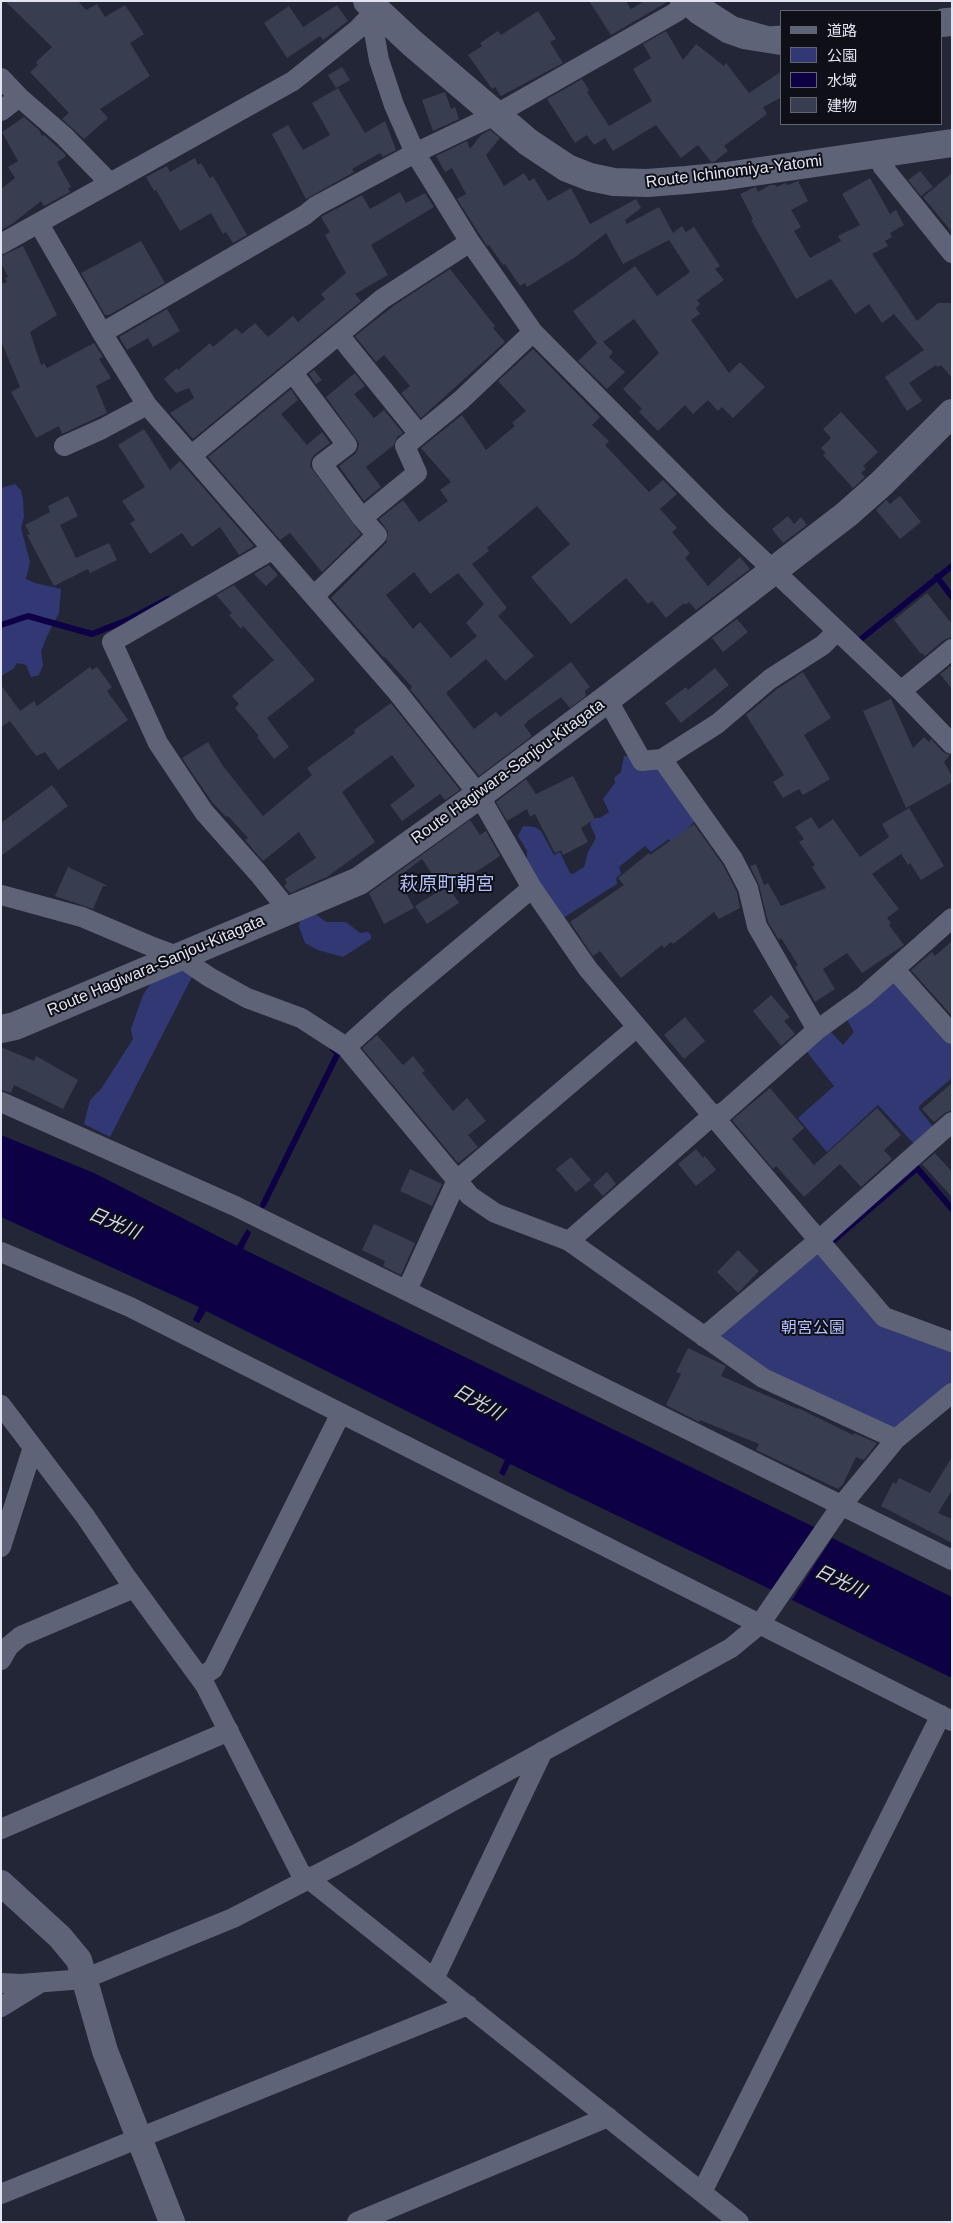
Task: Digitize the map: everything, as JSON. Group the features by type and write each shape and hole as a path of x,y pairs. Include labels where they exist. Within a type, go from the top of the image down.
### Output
{"main road":[{"name":"Route Ichinomiya-Yatomi","path":"376,4 495,115 528,142 567,168 614,182 647,183 726,176 952,143"},
{"name":"Route Hagiwara-Sanjou-Kitagata","path":"1,1029 15,1026 359,881 479,795 607,699 847,514 882,483 952,412"}],"street":[{"path":"102,333 306,215 316,206 415,153 495,115 678,10 682,1 697,14 727,32 744,39 780,45"},
{"path":"698,1 734,24 769,34 780,33"},
{"path":"376,4 374,32 379,60 394,106 415,153 470,242 533,332 717,517 901,691 952,744"},
{"path":"1,244 292,81 358,29 376,4"},
{"path":"1,78 19,98 64,136 109,182"},
{"path":"1,111 19,98"},
{"path":"876,154 883,167 952,253"},
{"path":"39,224 102,333 147,405 315,595 398,693 479,795 532,888 588,969 884,1317 952,1342"},
{"path":"192,455 382,299 470,242"},
{"path":"362,518 417,473 405,446 461,400 533,332"},
{"path":"339,335 419,434"},
{"path":"293,373 347,445 322,464 377,535 315,595"},
{"path":"64,446 102,429 147,405"},
{"path":"273,549 112,642 158,743 204,812 288,910"},
{"path":"607,699 642,761 662,759 717,724 770,678 822,645 837,631"},
{"path":"901,691 952,649"},
{"path":"662,759 733,859 748,888 757,926 817,1030"},
{"path":"346,1047 396,1001 532,888"},
{"path":"1,895 82,917 180,957 209,977 247,998 301,1018 346,1047 470,1196 495,1213 568,1241 763,1378 896,1439"},
{"path":"568,1241 712,1116 724,1112 817,1030 864,996 895,970 952,918"},
{"path":"895,970 952,1034"},
{"path":"407,1290 457,1180 637,1027"},
{"path":"1,1102 235,1206 952,1560"},
{"path":"704,1337 819,1240 952,1122"},
{"path":"1,1252 130,1307 946,1718 704,2187"},
{"path":"1,1983 84,1979 233,1918 314,1876 731,1648 760,1624 841,1506 896,1439 951,1395"},
{"path":"1,1405 85,1516 134,1588 200,1678 300,1872 314,1876 437,1973 704,2187 739,2222"},
{"path":"200,1678 213,1669 341,1414"},
{"path":"1,1547 33,1447"},
{"path":"4,1648 21,1636 134,1588"},
{"path":"1,1829 229,1731"},
{"path":"437,1973 543,1751"},
{"path":"1,1883 60,1937 79,1960 105,2051 172,2222"},
{"path":"437,1973 468,2005 608,2116 704,2187"},
{"path":"1,2007 42,1982"},
{"path":"1,2194 468,2005"},
{"path":"357,2222 608,2116"}],"green space":[{"path":"15,484 21,490 23,499 24,517 21,528 30,562 26,579 61,589 59,613 41,651 43,665 39,675 31,677 26,665 17,663 13,669 1,676 1,488"},
{"path":"633,755 661,765 695,821 672,844 669,839 651,852 645,846 619,867 621,874 616,878 617,884 563,918 527,864 527,851 518,836 523,826 535,827 541,831 554,855 560,852 570,873 573,874 584,867 588,852 596,838 590,824 593,818 600,818 609,812 603,799 615,783 614,778 621,772 624,756"},
{"path":"313,912 326,922 346,922 360,933 368,932 371,935 371,939 343,957 318,950 305,943 299,927 300,920"},
{"path":"176,968 193,975 110,1137 84,1124 90,1100 101,1089 133,1039 131,1029 143,995 153,980"},
{"path":"892,982 898,983 952,1043 952,1078 919,1106 919,1109 934,1128 915,1145 878,1105 827,1152 798,1118 834,1086 806,1051 830,1031 843,1045 854,1032 846,1018"},
{"name":"朝宮公園","path":"819,1243 884,1321 952,1347 952,1387 896,1433 765,1374 722,1338 721,1329"}],"water":[{"name":"日光川","path":"1,1135 94,1173 237,1246 247,1229 251,1233 243,1249 816,1528 774,1591 510,1464 504,1476 499,1473 505,1460 206,1311 199,1323 193,1320 199,1307 1,1217"},
{"name":"日光川","path":"832,1538 952,1597 952,1678 792,1600"}],"building":[{"path":"5,1 78,1 86,10 97,4 105,17 125,5 144,34 130,43 150,76 100,109 108,118 84,139 62,119 69,113 30,72 38,65 36,62 52,47"},
{"path":"589,1 626,1 631,9 644,1 669,1 611,35"},
{"path":"337,5 348,21 323,40 320,36 287,58 264,23 289,6 303,27"},
{"path":"538,11 556,39 550,42 563,63 501,96 495,87 492,89 468,55 482,46 480,43 498,31 501,35"},
{"path":"666,31 683,60 696,44 724,66 726,63 749,93 780,72 780,98 763,107 767,114 724,146 728,151 714,162 711,162 698,145 681,158 656,125 613,151 605,138 594,145 587,135 575,143 547,99 582,79 589,90 587,92 609,126 652,101 633,69 651,58 643,44"},
{"path":"342,67 350,80 336,88 328,75"},
{"path":"338,88 365,133 385,121 396,150 383,157 380,153 352,169 354,172 306,199 272,134 288,125 303,150 330,135 312,103"},
{"path":"445,92 451,109 455,107 459,119 433,131 422,100"},
{"path":"24,117 39,130 42,136 44,135 66,155 57,162 71,187 68,188 70,192 44,206 41,201 12,224 1,230 1,189 15,178 8,167 18,161 2,132"},
{"path":"490,130 500,138 486,155 504,186 524,173 529,181 534,178 548,201 571,188 590,224 636,199 641,208 625,220 627,224 659,207 673,233 682,226 686,232 694,227 720,266 715,269 724,280 697,300 700,304 696,308 700,314 691,320 729,373 740,362 765,387 733,418 722,407 718,411 708,400 693,414 685,405 658,431 639,412 642,409 623,389 659,353 634,319 603,342 613,352 609,357 625,372 607,389 578,361 597,343 573,311 635,266 657,296 690,272 669,240 623,264 606,233 574,258 527,287 525,283 520,286 505,264 503,265 489,245 487,246 457,199 466,194 452,168 445,172 436,156 467,141 470,149 481,135"},
{"path":"195,158 198,165 201,163 210,178 213,176 247,235 233,243 226,232 223,234 211,213 180,231 156,190 154,191 146,177 167,166 170,172"},
{"path":"920,171 933,187 921,196 908,180"},
{"path":"952,173 952,232 923,197"},
{"path":"870,178 890,214 896,210 904,225 890,233 892,237 885,241 888,246 872,254 917,321 938,303 952,303 952,378 941,365 938,367 936,365 909,383 922,401 907,411 885,377 924,350 894,314 882,323 869,304 855,314 831,279 796,299 751,220 753,219 740,194 756,187 758,192 770,185 777,187 785,183 788,185 798,181 808,201 791,210 801,227 794,231 810,258 841,241 838,236 860,225 842,194"},
{"path":"400,192 406,203 425,193 434,207 371,245 388,275 355,294 361,301 193,439 170,413 194,398 189,388 176,393 164,379 177,368 178,370 210,343 213,347 236,328 242,334 255,323 268,337 293,316 298,322 325,299 321,294 346,273 325,235 330,232 321,217 362,195 370,209"},
{"path":"141,241 165,283 109,315 105,315 81,273"},
{"path":"23,246 57,315 30,332 41,365 44,363 47,368 94,343 103,357 99,359 111,378 96,386 107,413 62,434 59,426 36,438 11,392 20,387 1,341 1,284 7,282 5,278 8,277 1,263 1,256"},
{"path":"450,269 495,326 493,328 505,342 421,418 401,393 410,386 384,355 376,362 355,336 396,304"},
{"path":"167,309 180,331 153,347 148,338 127,350 119,337"},
{"path":"533,349 600,417 592,425 609,441 605,445 649,492 663,480 677,494 660,509 677,528 672,532 690,553 685,558 708,586 740,557 750,569 696,610 689,602 685,605 684,603 666,618 652,601 648,604 626,578 571,624 531,577 570,544 537,506 487,548 489,551 472,564 507,608 498,616 534,656 505,681 486,659 446,693 474,729 496,712 500,717 571,662 590,687 585,691 586,696 570,708 561,697 529,720 524,725 532,736 479,776 410,689 412,687 331,598 386,543 388,532 379,519 403,500 419,522 448,501 440,490 451,482 421,448 462,415 486,450 515,426 512,423 526,411 498,381","holes":["414,572 430,594 458,573 484,604 466,623 477,636 451,658 420,622 413,629 386,595"]},
{"path":"314,370 322,380 316,384 309,374"},
{"path":"355,373 365,386 354,394 374,418 384,410 403,433 397,437 394,445 366,467 381,487 364,501 339,466 355,454 359,443 326,397"},
{"path":"291,389 298,400 281,414 307,445 322,432 330,443 314,455 310,466 361,534 322,572 290,533 280,540 208,457"},
{"path":"841,412 878,452 863,466 866,469 861,473 865,477 853,488 823,455 826,453 821,448 831,438 823,429"},
{"path":"144,429 170,470 180,461 254,546 239,555 220,527 192,547 182,533 150,554 130,523 135,520 122,501 145,487 118,445"},
{"path":"68,496 78,516 60,525 76,558 109,543 117,560 90,573 88,569 54,586 27,535 30,534 25,525 50,512 48,506"},
{"path":"900,496 921,522 900,539 876,510 886,500 890,504"},
{"path":"788,516 794,524 801,517 807,525 783,543 772,529"},
{"path":"269,565 278,575 266,586 254,574"},
{"path":"234,585 315,680 267,718 289,747 274,759 257,737 259,736 235,708 239,704 232,696 274,660 243,626 241,629 229,615 232,613 216,595"},
{"path":"927,593 952,624 952,637 944,640 925,656 921,654 894,620"},
{"path":"737,619 748,632 723,652 712,638"},
{"path":"952,665 952,689 940,674"},
{"path":"90,667 92,670 97,667 112,687 107,691 128,720 58,770 45,752 36,756 10,721 1,727 1,685 20,711 34,701 37,706"},
{"path":"715,668 729,685 681,723 665,703 686,687 688,690"},
{"path":"803,672 831,718 804,735 830,779 803,795 799,789 783,798 773,782 784,775 746,715 777,689"},
{"path":"891,699 913,748 924,737 929,742 931,739 943,752 950,755 944,762 952,776 952,782 906,808 863,711"},
{"path":"391,703 460,790 445,800 440,794 402,821 390,805 415,786 392,755 342,792 375,842 327,877 290,893 284,886 287,883 285,879 316,858 299,832 263,861 245,840 248,838 212,802 182,758 208,742 223,766 263,816 312,775 307,768 355,733 354,730"},
{"path":"573,776 595,819 581,828 588,842 563,855 561,850 555,853 535,814 530,817 527,809 507,821 496,802 526,779 536,794"},
{"path":"52,785 68,806 1,856 1,823"},
{"path":"909,808 944,866 921,880 910,863 908,865 901,854 872,874 899,909 887,918 891,923 889,925 904,945 862,973 847,953 823,969 835,989 815,1002 795,967 798,965 781,938 779,940 768,922 759,885 750,866 756,864 764,885 768,883 781,906 826,888 812,867 815,865 799,842 804,839 795,827 811,817 819,829 833,819 860,857 889,837 882,824"},
{"path":"470,820 480,835 486,831 500,856 450,889 459,903 427,924 415,906 442,889 422,859 398,877 414,908 384,924 369,893"},
{"path":"694,824 723,865 737,892 740,908 719,919 714,912 673,944 671,942 664,948 662,945 621,978 600,951 593,956 570,922 624,885 618,878 649,853 650,855"},
{"path":"68,867 108,886 103,886 93,909 55,896"},
{"path":"952,941 952,1016 911,970 932,952 935,956"},
{"path":"771,995 790,1017 784,1021 795,1034 781,1046 753,1011"},
{"path":"685,1017 705,1041 684,1059 664,1035"},
{"path":"377,1035 403,1065 413,1056 425,1071 422,1073 453,1111 467,1098 486,1121 468,1135 478,1147 458,1163 362,1048"},
{"path":"1,1047 34,1061 36,1056 78,1080 63,1109 14,1085 11,1093 1,1090"},
{"path":"952,1083 952,1110 934,1122 922,1109"},
{"path":"770,1088 804,1128 792,1139 814,1165 877,1108 901,1135 884,1150 892,1159 861,1187 840,1164 804,1197 776,1166 773,1169 732,1120"},
{"path":"696,1149 703,1158 705,1156 716,1170 696,1186 678,1164"},
{"path":"935,1153 952,1172 952,1197 922,1164"},
{"path":"571,1157 591,1180 576,1192 556,1169"},
{"path":"410,1169 442,1184 432,1206 400,1191"},
{"path":"607,1172 616,1184 603,1196 593,1185"},
{"path":"374,1224 415,1243 401,1275 383,1266 385,1261 362,1250"},
{"path":"738,1250 759,1271 738,1293 717,1272"},
{"path":"688,1348 726,1366 721,1376 798,1408 853,1435 854,1433 877,1443 864,1460 856,1457 843,1484 838,1489 756,1450 759,1444 700,1420 699,1422 666,1405 681,1374 676,1372"},
{"path":"952,1457 952,1490 938,1513 952,1519 952,1543 881,1506 893,1482 896,1484 899,1478 930,1493"}],"waterway":[{"path":"861,639 952,566"},
{"path":"937,577 952,597"},
{"path":"1,625 28,616 92,634 130,619 168,599"},
{"path":"263,1205 338,1053 333,1049"},
{"path":"834,1240 917,1168 952,1209"}],"district":[{"name":"萩原町朝宮","path":"447,885"}]}
